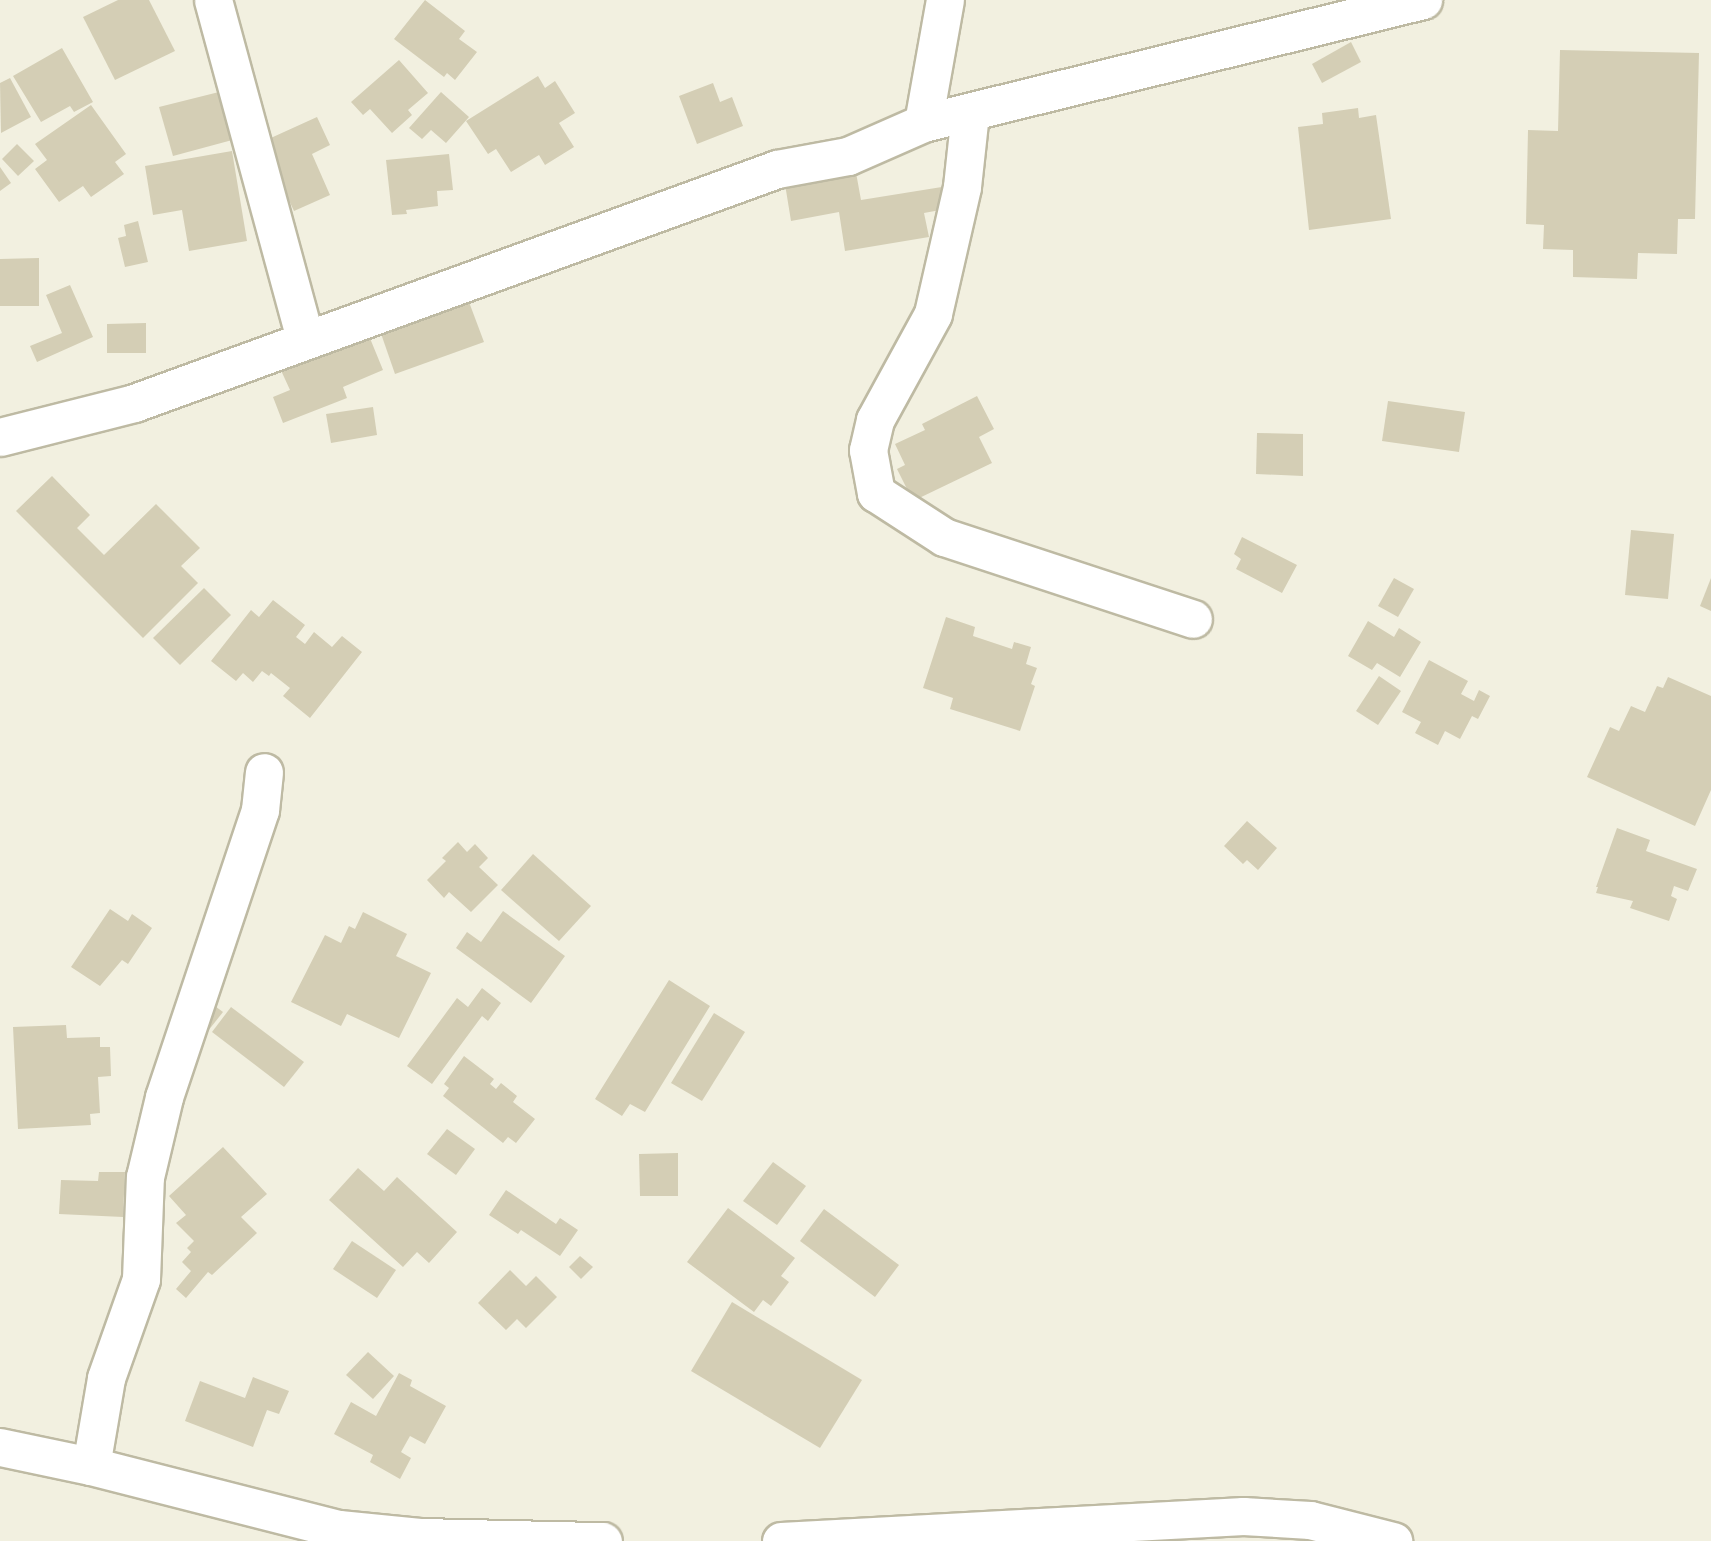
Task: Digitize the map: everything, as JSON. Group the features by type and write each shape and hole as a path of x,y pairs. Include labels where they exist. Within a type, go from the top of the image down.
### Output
{"street":[{"path":"213,0 305,338"},
{"path":"923,123 945,0"},
{"path":"0,437 134,403 305,338 777,169 848,156 923,123 1423,0"},
{"path":"970,113 962,187 933,314 873,430 868,450 876,493 944,537 1193,619"},
{"path":"91,1466 106,1378 141,1279 145,1177 164,1097 260,810 264,772"},
{"path":"0,1447 91,1466 339,1529 420,1537 603,1541"},
{"path":"781,1541 1243,1516 1310,1520 1392,1541"}],"building":[{"path":"118,0 149,0 175,51 115,80 83,17"},
{"path":"425,0 465,31 459,39 477,52 455,80 447,73 444,77 394,39"},
{"path":"1351,42 1361,62 1322,83 1312,64"},
{"path":"62,48 93,102 74,112 70,106 41,122 13,76"},
{"path":"1560,50 1699,53 1695,219 1678,219 1677,254 1638,253 1637,279 1573,277 1573,250 1543,249 1544,225 1526,224 1528,130 1558,131"},
{"path":"399,60 428,93 408,110 412,115 392,133 370,109 363,115 351,102"},
{"path":"538,76 545,88 555,81 575,113 559,123 574,147 545,165 539,155 511,172 496,149 488,154 466,121"},
{"path":"10,78 31,117 1,133 0,83"},
{"path":"713,83 720,102 732,97 743,126 697,144 679,96"},
{"path":"223,91 236,139 173,156 159,107"},
{"path":"441,92 469,117 446,143 431,130 422,139 409,128"},
{"path":"91,105 126,154 115,162 124,174 91,197 83,186 59,202 35,169 47,160 35,144"},
{"path":"1358,108 1359,118 1376,115 1391,219 1309,230 1298,127 1323,124 1322,113"},
{"path":"317,117 330,145 312,154 330,195 294,211 262,142"},
{"path":"17,144 34,161 18,176 2,159"},
{"path":"232,151 247,241 189,251 182,210 153,215 145,166"},
{"path":"449,154 453,190 437,191 438,206 406,210 407,214 392,215 386,160"},
{"path":"0,167 11,183 0,191"},
{"path":"855,167 861,200 948,186 951,208 924,213 929,237 845,251 839,212 791,221 784,178"},
{"path":"138,221 148,262 125,267 118,238 126,236 124,225"},
{"path":"39,258 39,306 0,306 0,259"},
{"path":"70,285 93,337 37,362 30,346 62,333 46,295"},
{"path":"466,294 484,342 395,374 378,325"},
{"path":"146,323 146,353 107,353 107,324"},
{"path":"367,331 383,370 343,387 347,398 283,423 273,397 290,390 279,366"},
{"path":"977,396 994,429 979,437 992,463 913,501 897,469 905,465 895,444 925,430 922,424"},
{"path":"1388,401 1465,412 1459,452 1382,441"},
{"path":"373,407 377,435 331,443 326,414"},
{"path":"1257,433 1303,434 1303,476 1256,474"},
{"path":"52,476 90,515 77,528 104,555 156,504 200,548 181,566 198,583 143,638 16,511"},
{"path":"1631,530 1674,534 1668,599 1625,595"},
{"path":"1242,537 1297,565 1282,593 1236,569 1241,559 1234,554"},
{"path":"1394,578 1414,589 1398,617 1378,606"},
{"path":"1711,578 1711,611 1700,606"},
{"path":"204,588 231,615 180,665 153,638"},
{"path":"273,600 305,625 296,637 305,644 314,632 332,647 342,636 362,652 310,718 283,696 290,688 271,673 269,676 262,671 253,682 243,673 236,681 211,661 251,610 259,617"},
{"path":"946,617 975,627 973,636 1012,649 1014,642 1031,647 1026,664 1037,668 1031,684 1035,686 1020,731 950,709 953,698 923,688"},
{"path":"1368,621 1394,637 1399,628 1421,642 1400,677 1377,663 1372,670 1348,656"},
{"path":"1429,660 1468,681 1461,694 1474,701 1479,690 1490,696 1478,719 1472,716 1460,739 1445,731 1438,745 1415,733 1421,722 1402,712"},
{"path":"1379,676 1401,691 1378,725 1356,711"},
{"path":"1668,677 1711,696 1711,790 1695,826 1587,777 1610,727 1619,731 1631,706 1645,712 1657,686 1663,688"},
{"path":"1247,821 1277,848 1258,870 1247,860 1243,864 1224,846"},
{"path":"1617,828 1650,840 1646,851 1697,869 1688,891 1674,886 1671,896 1677,899 1669,921 1630,908 1633,901 1596,893"},
{"path":"458,842 467,852 475,844 488,858 479,867 498,885 471,912 449,892 444,898 427,880 446,861 442,858"},
{"path":"533,854 591,906 559,941 501,890"},
{"path":"110,909 128,921 132,914 152,928 128,964 122,960 100,986 71,967"},
{"path":"503,911 565,956 531,1003 456,948 467,932 481,942"},
{"path":"363,912 407,934 396,956 431,973 399,1038 347,1014 341,1026 291,1002 325,935 341,943 349,926 355,929"},
{"path":"669,980 710,1006 645,1112 630,1104 622,1116 595,1099"},
{"path":"482,988 501,1003 488,1021 482,1016 432,1084 407,1066 457,998 468,1007"},
{"path":"208,1001 223,1012 204,1036 190,1025"},
{"path":"231,1007 304,1062 284,1087 212,1032"},
{"path":"714,1013 745,1032 702,1101 671,1083"},
{"path":"66,1025 67,1038 100,1037 100,1047 110,1047 111,1076 98,1077 100,1113 90,1114 91,1125 18,1129 13,1027"},
{"path":"464,1056 494,1079 490,1084 496,1089 501,1083 517,1096 513,1102 535,1119 516,1143 508,1137 503,1143 443,1096 449,1088 444,1084"},
{"path":"447,1129 475,1149 456,1175 427,1154"},
{"path":"223,1147 267,1194 241,1217 257,1233 212,1275 208,1272 186,1298 176,1289 191,1271 182,1262 191,1252 187,1248 194,1241 176,1223 186,1215 169,1196"},
{"path":"678,1153 678,1196 640,1196 639,1154"},
{"path":"773,1162 806,1186 777,1225 743,1201"},
{"path":"358,1168 384,1191 397,1177 457,1232 429,1263 417,1252 403,1267 329,1200"},
{"path":"99,1172 125,1172 123,1217 59,1214 61,1180 98,1181"},
{"path":"506,1190 556,1224 560,1218 578,1230 560,1256 521,1230 518,1234 489,1215"},
{"path":"728,1208 795,1258 781,1276 789,1282 771,1306 763,1300 754,1312 687,1262"},
{"path":"824,1209 899,1265 875,1297 800,1241"},
{"path":"352,1241 396,1270 377,1298 333,1269"},
{"path":"580,1256 593,1267 581,1279 569,1267"},
{"path":"510,1270 526,1286 536,1276 557,1297 526,1328 517,1319 506,1330 478,1303"},
{"path":"732,1302 862,1380 820,1448 691,1371"},
{"path":"368,1352 394,1376 373,1399 346,1375"},
{"path":"399,1373 412,1380 410,1386 446,1406 425,1444 410,1436 401,1452 411,1458 400,1479 370,1462 373,1455 334,1434 351,1402 376,1416"},
{"path":"253,1377 289,1391 279,1414 267,1410 253,1447 185,1421 200,1381 245,1398"}]}
